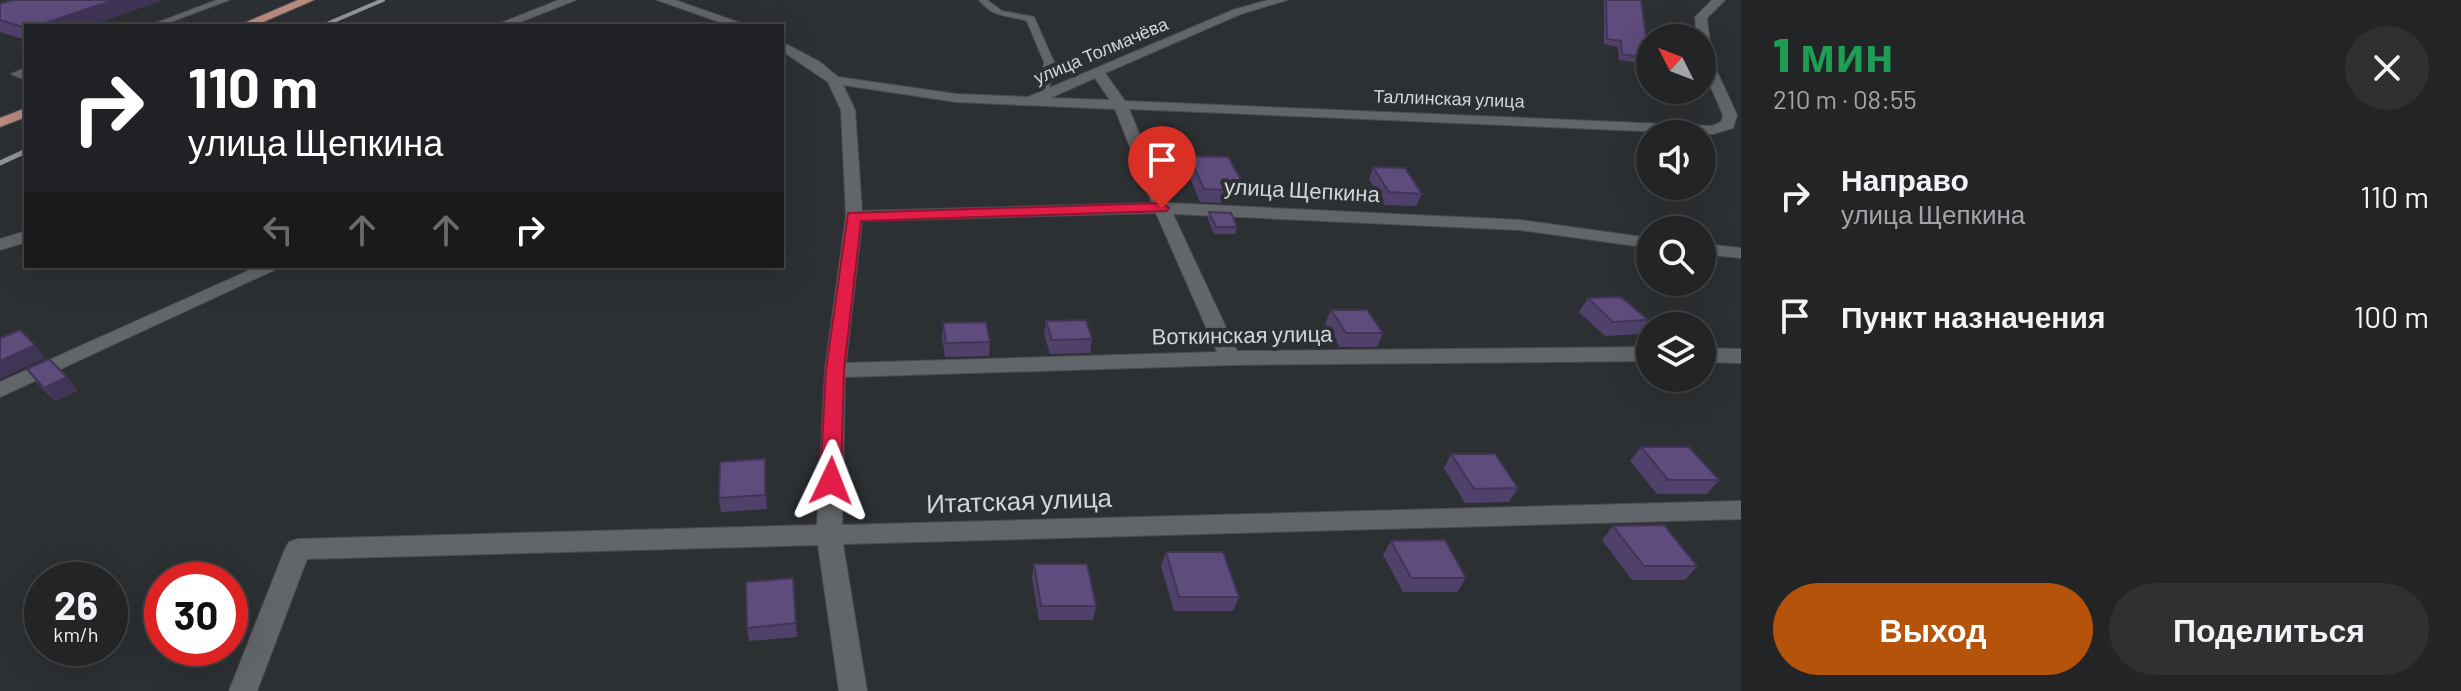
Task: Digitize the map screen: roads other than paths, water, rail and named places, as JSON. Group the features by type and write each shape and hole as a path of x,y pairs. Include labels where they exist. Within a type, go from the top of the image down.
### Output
{"main road":[{"path":"248,24 308,0"},
{"path":"0,123 24,113"}],"street":[{"path":"504,24 570,0"},
{"path":"663,0 737,24"},
{"name":"улица Толмачёва","path":"834,80 956,98 1030,101 1237,12 1281,0"},
{"name":"Таллинская улица","path":"1030,101 1713,130 1728,125 1730,115 1706,61 1701,17 1719,0"},
{"path":"785,51 834,80 848,110 854,216 835,370 829,537 853,691"},
{"path":"1097,71 1120,104 1162,208 1230,358"},
{"name":"улица Щепкина","path":"854,216 1162,208 1520,225 1636,241"},
{"path":"0,245 24,237"},
{"path":"1716,250 1741,253"},
{"path":"0,390 270,268"},
{"name":"Воткинская улица","path":"835,370 1230,358 1636,354"},
{"path":"1716,355 1741,356"},
{"name":"Итатская улица","path":"243,691 298,549 1741,510"}],"lane":[{"path":"158,24 225,0"},
{"path":"983,0 990,11 997,14 1031,19 1049,62 1045,94"}],"railway":[{"path":"327,24 383,0"},
{"path":"0,163 24,152"}]}
